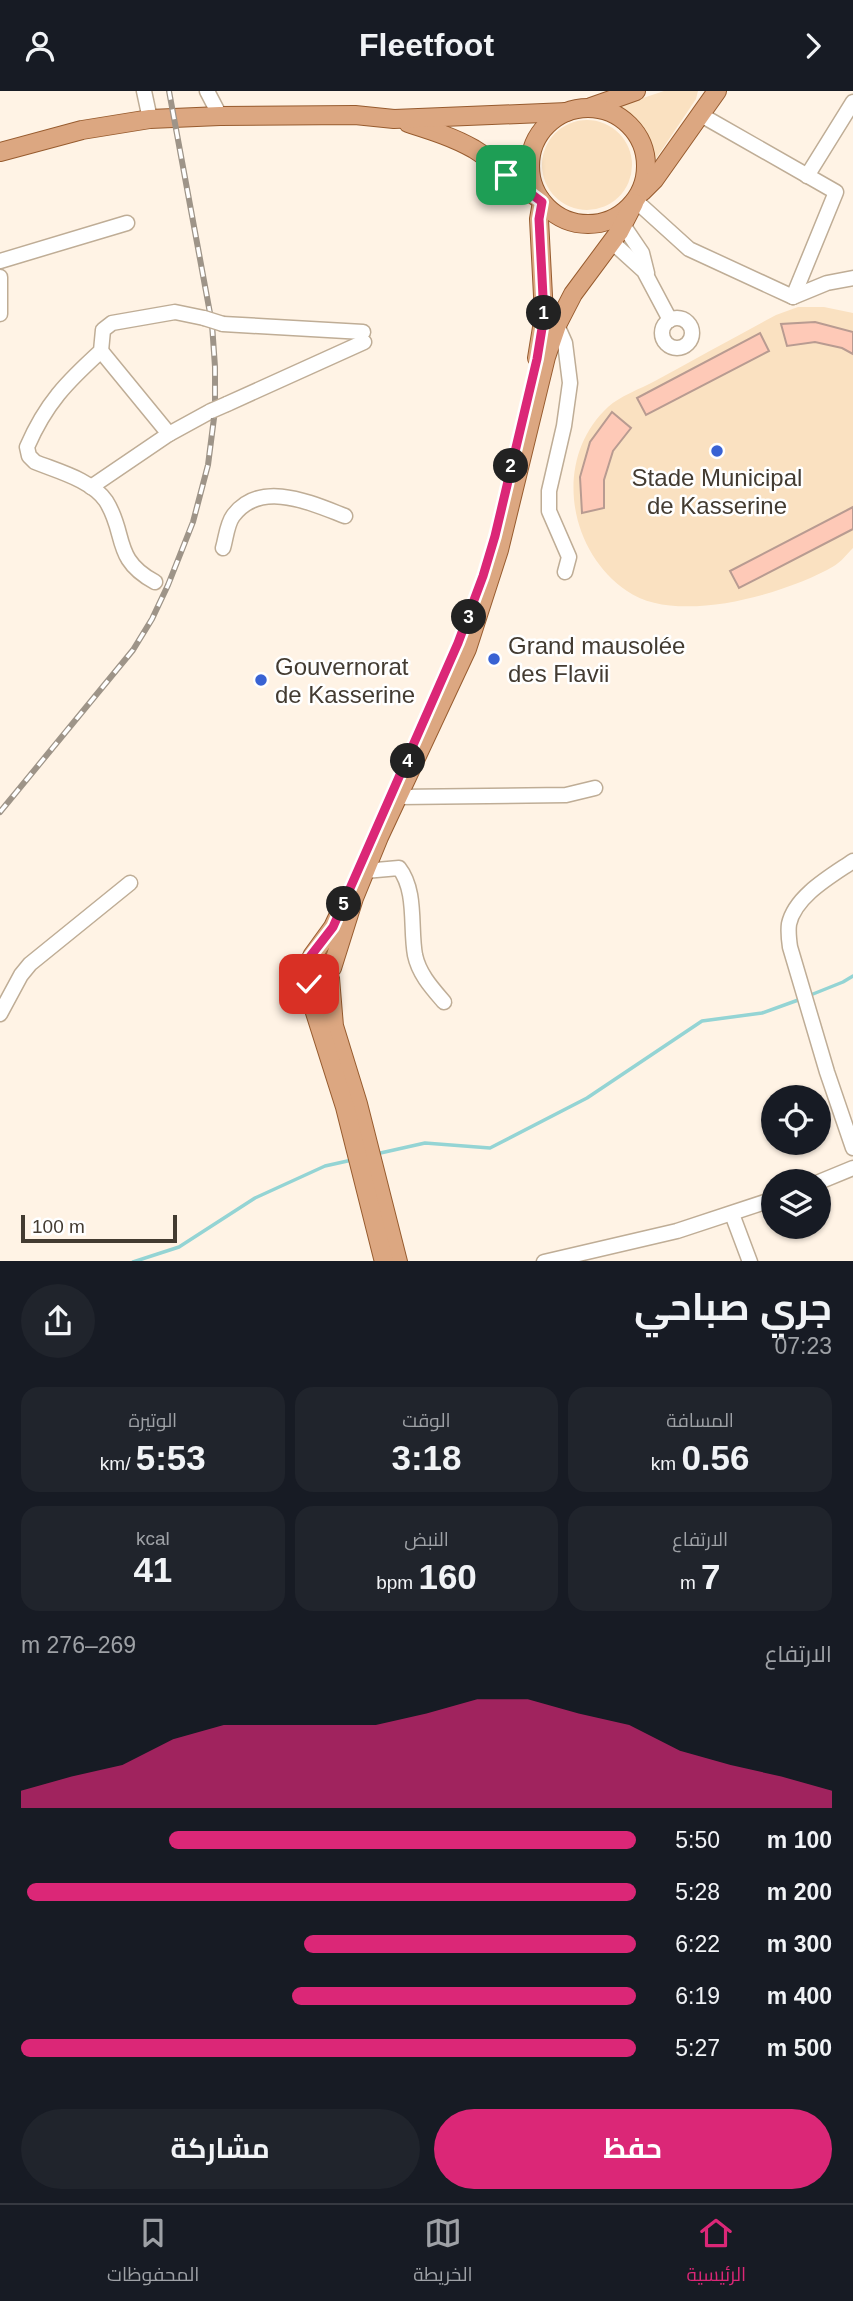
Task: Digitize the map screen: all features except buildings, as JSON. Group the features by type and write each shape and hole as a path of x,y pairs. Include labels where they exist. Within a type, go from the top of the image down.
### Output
{"main road":[{"path":"0,153 107,125 150,119 355,115 394,119 535,111 566,112 590,107 636,91"},
{"path":"394,119 446,135 475,150 541,200 555,214 570,222 587,224 620,214 636,199 654,180 717,91"},
{"path":"305,981 318,986 331,973 365,871 467,649 486,592 556,325 573,294 623,225 646,176 646,156 639,137 626,122 610,112 590,107"},
{"path":"351,1105 302,967 333,927 340,912 458,643 483,576 537,359 544,316 539,219 541,200 531,175 533,149 546,127 566,112"},
{"path":"312,956 327,959 331,973 334,1026 351,1105 383,1231 398,1261"},
{"path":"383,1231 384,1261"}],"street":[{"path":"144,91 150,119"},
{"path":"207,91 220,116"},
{"path":"807,176 853,102"},
{"path":"701,115 836,192 793,297"},
{"path":"636,199 690,249 793,297 827,283 853,278"},
{"path":"0,261 127,223"},
{"path":"623,225 642,253 648,278"},
{"path":"612,242 639,264 670,320"},
{"path":"0,277 0,314"},
{"path":"91,487 169,434 363,337 223,324 175,312 112,323 103,330 101,351 74,375 47,407 27,447 29,456 35,462 91,487 105,500 129,562 141,575 155,582"},
{"path":"556,325 565,343 570,383 564,426 549,491 549,510 569,557 565,572"},
{"path":"101,351 169,434"},
{"path":"223,548 232,517 251,500 267,494 313,504 345,516"},
{"path":"398,797 566,796 595,787"},
{"path":"853,861 810,893 789,923 790,947 853,1148"},
{"path":"365,871 399,868 404,875 412,911 415,957 423,977 444,1002"},
{"path":"0,1014 30,964 130,883"},
{"path":"831,1177 853,1168"},
{"path":"553,1261 596,1256 761,1204"},
{"path":"732,1215 750,1261"}],"shaded area":[{"path":"664,91 698,91 696,99 653,163 643,130 619,106"},
{"path":"587,120 604,123 619,133 629,148 632,165 629,182 619,197 604,207 587,210 570,207 555,197 545,182 542,165 545,148 555,133 570,123"},
{"name":"Stade Municipal de Kasserine","path":"798,307 824,307 853,313 853,548 837,564 813,577 788,587 731,602 673,606 648,601 627,591 607,573 591,552 580,528 574,503 574,477 579,451 591,428 618,399 776,315"}],"waterway":[{"path":"808,996 853,976"},
{"path":"376,1154 425,1143 490,1148 587,1098 702,1021 762,1013 801,999"},
{"path":"136,1261 179,1247 255,1198 325,1166 352,1160"}],"railway":[{"path":"0,812 133,650 152,619 193,522 208,465 215,410 212,324 169,91"}],"place":[{"name":"Stade Municipal de Kasserine","path":"717,451"},
{"name":"Grand mausolée des Flavii","path":"494,659"},
{"name":"Gouvernorat de Kasserine","path":"261,680"}],"route":[{"path":"309,984 302,977 304,962 312,956 333,927 405,767 470,613 495,536 537,359 544,316 539,219 542,202 506,175"}]}
